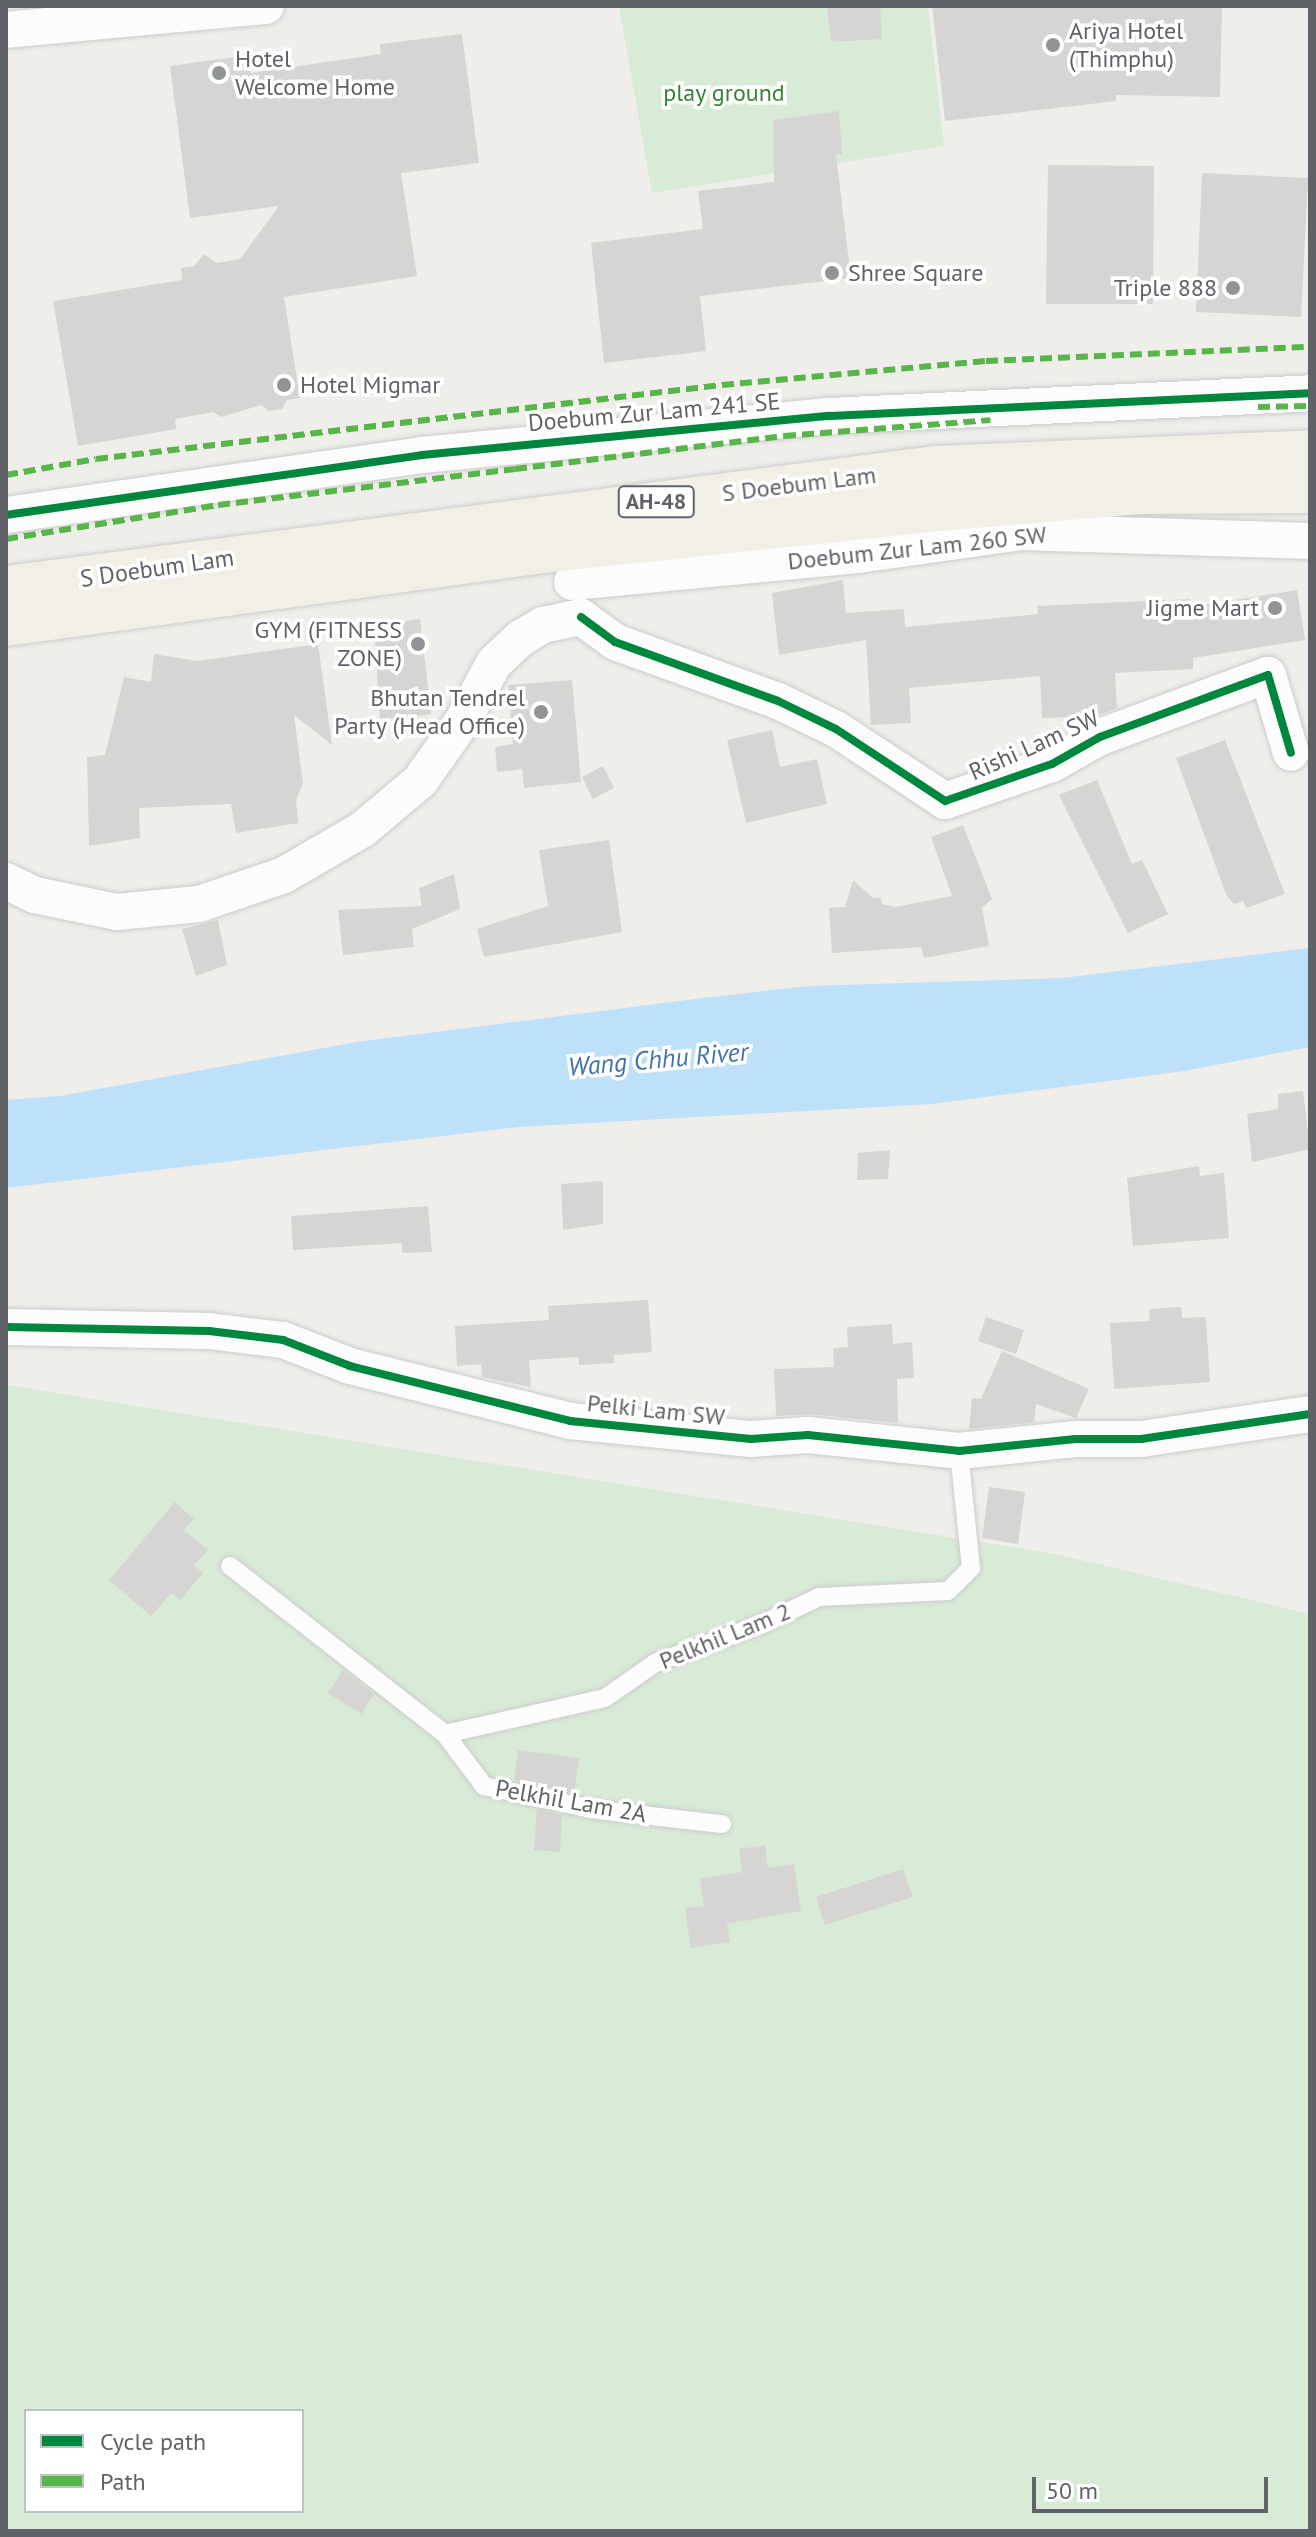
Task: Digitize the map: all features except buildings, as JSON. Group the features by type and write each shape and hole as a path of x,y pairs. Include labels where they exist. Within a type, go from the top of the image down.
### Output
{"highway":[{"name":"S Doebum Lam","path":"6,588 935,468 1310,452"},
{"name":"S Doebum Lam","path":"6,624 561,566 1142,492 1310,491"}],"street":[{"path":"6,30 266,6"},
{"name":"Doebum Zur Lam 241 SE","path":"6,515 422,455 813,417 1310,393"},
{"name":"Doebum Zur Lam 260 SW","path":"561,566 858,555 1022,532 1310,541"},
{"path":"6,881 35,895 117,912 199,904 284,875 363,829 420,781 462,722 494,663 521,638 543,625 581,617 561,566"},
{"name":"Rishi Lam SW","path":"581,617 615,642 778,701 836,729 945,801 1052,764 1100,737 1268,675 1291,753"},
{"name":"Pelki Lam SW","path":"6,1327 209,1331 283,1340 350,1366 570,1421 751,1439 808,1435 959,1451 1075,1439 1141,1439 1310,1414"}],"lane":[{"name":"Pelkhil Lam 2","path":"445,1734 605,1698 655,1663 762,1624 819,1597 948,1591 971,1568 959,1451"},
{"path":"230,1566 445,1734"},
{"name":"Pelkhil Lam 2A","path":"445,1734 484,1786 590,1809 722,1824"}],"green space":[{"name":"play ground","path":"619,6 928,6 944,146 652,193"},
{"path":"6,1385 1055,1554 1310,1614 1310,2531 6,2531"}],"water":[{"name":"Wang Chhu River","path":"1310,948 1310,1047 1184,1071 931,1104 519,1127 6,1188 6,1100 60,1096 357,1042 703,998 809,986 1062,978"}],"marked path":[{"path":"6,475 96,459 722,385 986,361 1310,347"},
{"path":"1258,407 1310,406"},
{"path":"6,539 218,505 784,436 990,420"}],"cycle path":[{"path":"6,515 422,455 829,416 1310,393"},
{"path":"581,617 615,642 778,701 836,729 945,801 1052,764 1100,737 1268,675 1291,753"},
{"path":"6,1327 209,1331 283,1340 350,1366 570,1421 751,1439 808,1435 959,1451 1075,1439 1141,1439 1310,1414"}],"place":[{"name":"Ariya Hotel (Thimphu)","path":"1053,45"},
{"name":"Hotel Welcome Home","path":"219,73"},
{"name":"Shree Square","path":"832,273"},
{"name":"Triple 888","path":"1233,288"},
{"name":"Hotel Migmar","path":"284,385"},
{"name":"Jigme Mart","path":"1275,608"},
{"name":"GYM (FITNESS ZONE)","path":"418,644"},
{"name":"Bhutan Tendrel Party (Head Office)","path":"541,712"}]}
